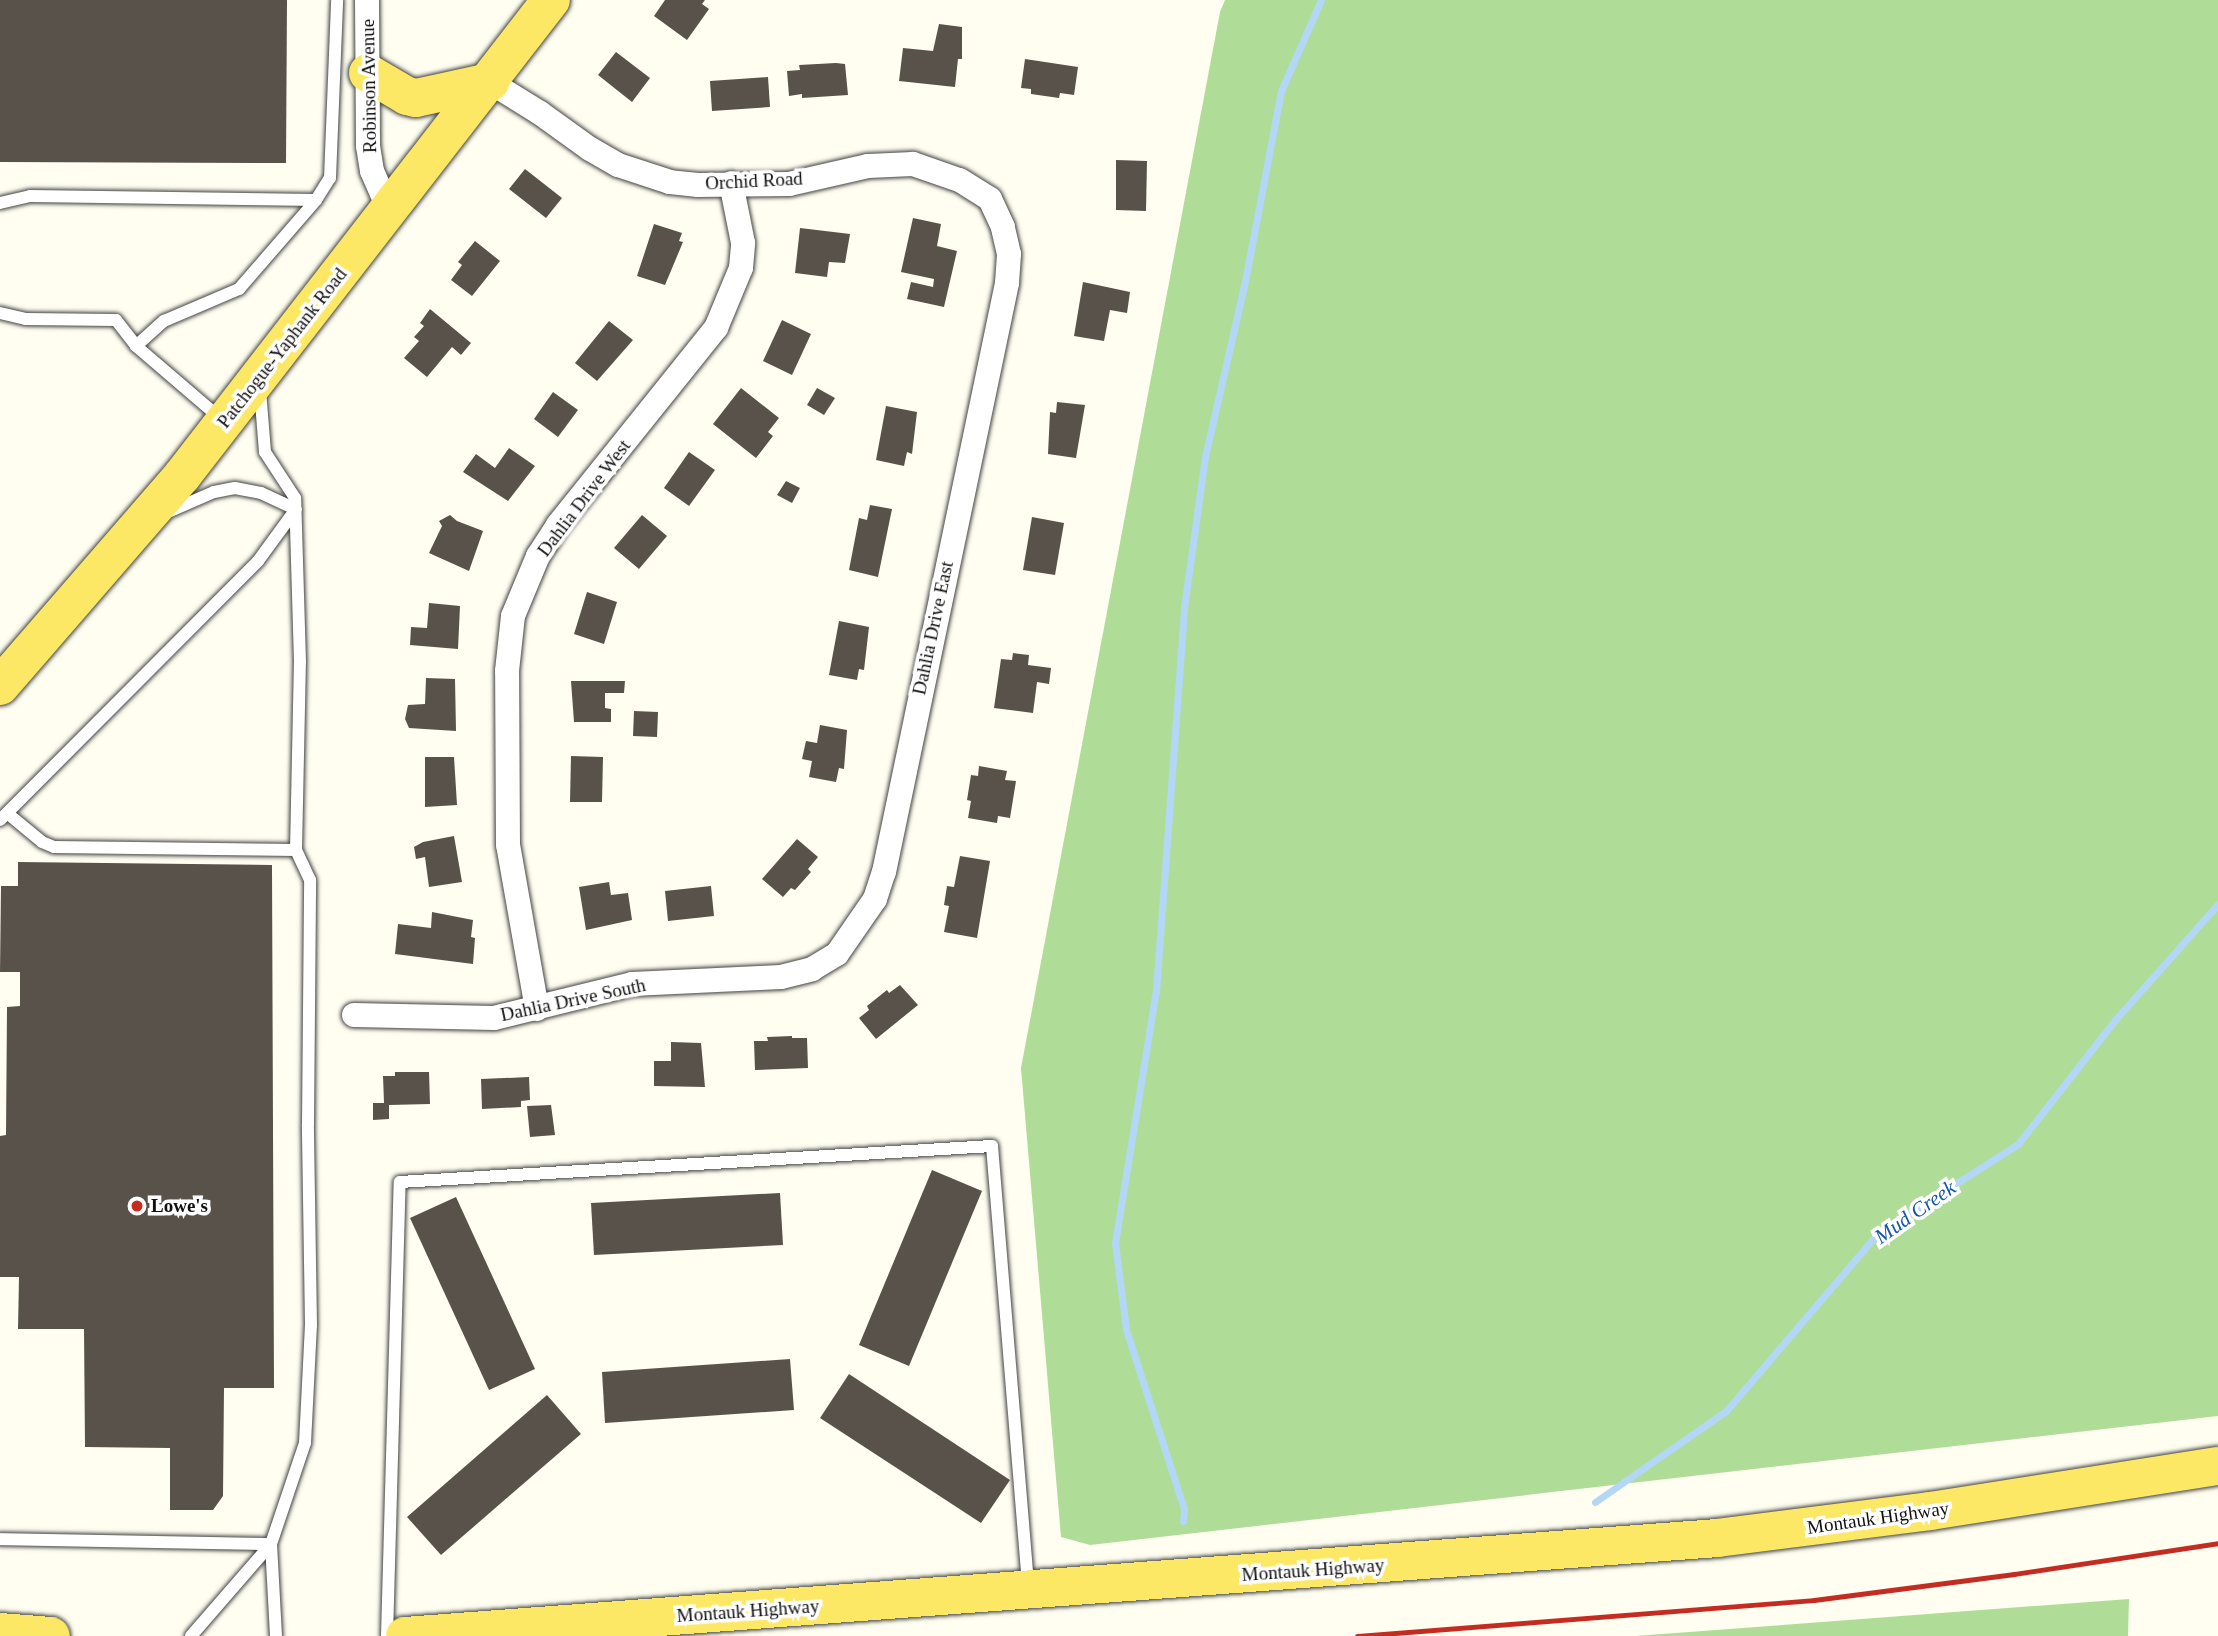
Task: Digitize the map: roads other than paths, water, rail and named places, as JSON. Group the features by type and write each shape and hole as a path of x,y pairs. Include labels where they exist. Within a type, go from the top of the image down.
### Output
{"main road":[{"name":"Patchogue-Yaphank Road","path":"0,686 142,523 225,422 551,0"},
{"path":"368,73 407,96 416,97 490,82"},
{"name":"Montauk Highway","path":"405,1636 1717,1538 1930,1511 2218,1466"},
{"path":"0,1632 51,1636"}],"street":[{"name":"Robinson Avenue","path":"368,0 369,146 372,171 389,210"},
{"name":"Orchid Road","path":"490,82 618,165 670,181 789,184 868,166 913,164 959,180 990,199 1003,227 1009,254 1007,283 997,325"},
{"name":"Dahlia Drive West","path":"537,1009 508,845 507,671 513,616 538,556 558,525 716,328 741,268 743,243 731,183"},
{"name":"Dahlia Drive East","path":"857,927 875,899 884,872 997,325"},
{"name":"Dahlia Drive South","path":"354,1015 494,1018 632,984 781,976 811,969 837,954 857,927"}],"lane":[{"path":"136,346 164,321 239,289 317,200 330,178 337,0"},
{"path":"0,203 30,195 317,200"},
{"path":"0,313 26,319 116,320 136,346 225,422"},
{"path":"259,379 265,452 270,464 295,498 300,662 296,850 310,880 307,1124 311,1325 308,1425 305,1443 271,1544 276,1636"},
{"path":"142,523 225,489 248,489 296,509"},
{"path":"296,509 258,561 4,817 54,847 296,850"},
{"path":"387,1636 400,1182 992,1146 1028,1591"},
{"path":"0,1539 271,1544"},
{"path":"191,1636 271,1544"}],"waterway":[{"path":"1183,1521 1184,1509 1126,1329 1115,1243 1156,991 1184,608 1205,457 1246,276 1281,91 1321,0"},
{"name":"Mud Creek","path":"1595,1502 1726,1411 1878,1233 2018,1144 2115,1020 2218,904"}],"railway":[{"path":"1357,1636 1814,1600 2014,1574 2218,1543"}],"place":[{"name":"Lowe's","path":"137,1206"}]}
